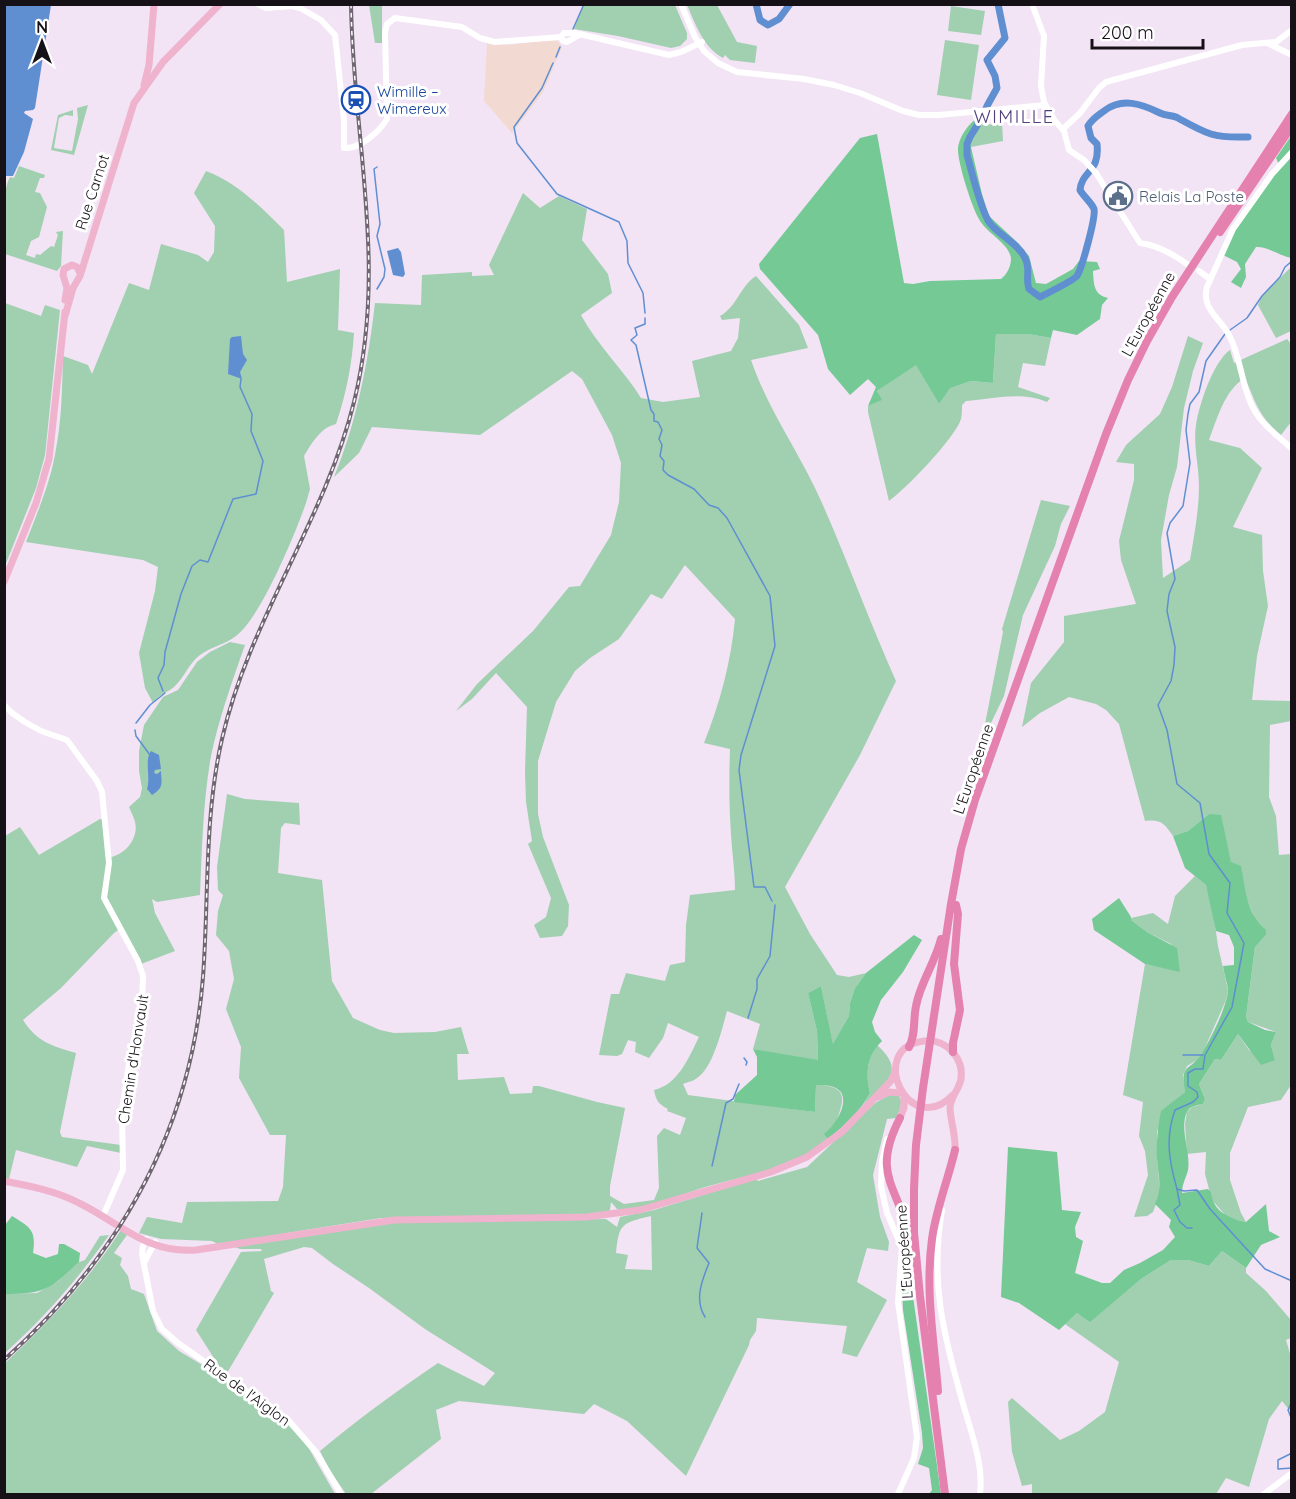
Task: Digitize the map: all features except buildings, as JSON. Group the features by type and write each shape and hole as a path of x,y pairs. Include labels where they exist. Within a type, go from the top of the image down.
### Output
{"highway":[{"name":"L'Européenne","path":"945,1494 917,1274 914,1196 921,1125 957,865 975,801 1101,447 1125,387 1143,347 1172,297 1292,114"},
{"name":"L'Européenne","path":"935,1024 964,860 978,811 1109,440 1150,347 1174,303 1292,126"},
{"path":"909,1047 913,1038 916,1003 938,950 957,865"},
{"path":"953,1052 960,1007 954,964 958,914 956,905"},
{"path":"900,1118 889,1143 886,1168 889,1182 906,1221 917,1274"},
{"name":"L'Européenne","path":"921,1125 921,1251 951,1494"},
{"path":"938,1391 930,1292 930,1259 934,1228 955,1150"}],"main road":[{"path":"143,89 149,65 154,4"},
{"name":"Rue Carnot","path":"72,265 81,259 134,103 162,62 220,4"},
{"name":"Rue Carnot","path":"80,273 128,120"},
{"path":"4,580 39,494 49,459 54,423 60,347 67,288 63,274 64,268 72,265 77,267 80,273 64,316"},
{"path":"65,279 70,282 76,281"},
{"path":"4,1181 66,1197 146,1240 186,1248 211,1247 394,1220 579,1217 633,1212 794,1164 829,1143 869,1104 890,1082 898,1059 909,1047 920,1042 933,1041 945,1045 953,1052 961,1072 950,1109 955,1135 955,1150"},
{"path":"895,1073 896,1083 903,1094 914,1103 929,1106 944,1103 953,1095"},
{"path":"869,1104 886,1093 903,1094"},
{"path":"900,1118 904,1108 903,1094"}],"street":[{"path":"258,4 266,8 292,6 302,9 331,29 336,38 344,120 344,148 356,147 380,129 387,119 385,32 389,21 395,18 463,27 480,38 495,42 583,34 668,55 676,54 699,41"},
{"path":"683,4 699,41 724,62 742,71 837,86 915,114 933,116 1045,105"},
{"path":"1032,4 1044,36 1041,88 1045,105 1055,122 1063,129 1070,151 1095,171 1140,243 1169,252 1187,264"},
{"path":"1063,129 1080,113 1101,86 1108,82 1235,47 1278,41 1289,32"},
{"path":"1289,32 1285,43 1290,54"},
{"path":"1265,43 1290,54"},
{"path":"1292,152 1274,171 1235,225 1205,292 1206,304 1231,339 1243,383 1252,405 1265,425 1292,450"},
{"path":"1199,272 1210,279"},
{"name":"Chemin d'Honvault","path":"4,705 25,722 68,741 96,779 102,792 109,863 105,898 138,961 143,976 142,1005 130,1057 122,1110 123,1170 103,1216"},
{"path":"898,1494 913,1461 917,1437 898,1302 901,1243 887,1214 881,1179 886,1143 900,1118"},
{"path":"955,1150 939,1232 937,1290 945,1338 979,1464 980,1494"},
{"name":"Rue de l'Aiglon","path":"146,1240 142,1250 156,1319 170,1337 272,1407 297,1428 318,1455 340,1494"},
{"path":"144,1261 154,1243"},
{"path":"1264,1494 1292,1473"}],"shaded area":[{"path":"556,39 562,47 543,92 512,133 484,101 487,43 507,45"}],"green space":[{"path":"369,5 382,5 382,43 375,43"},
{"path":"583,5 675,5 687,33 687,39 680,46 671,48 574,29"},
{"path":"687,5 717,5 737,42 757,46 755,63 730,60 725,55 723,58 710,48 701,35"},
{"path":"951,6 985,11 981,35 948,31"},
{"path":"945,40 979,45 971,100 937,95"},
{"path":"88,105 74,155 51,150 58,115 73,110 73,116 65,115 59,118 54,148 72,151 78,119 77,108"},
{"path":"986,114 970,143 989,216 1029,256 1036,283 1046,284 1073,269 1079,261 1097,262 1100,269 1093,271 1094,285 1100,295 1108,298 1102,305 1100,319 1077,335 1053,330 1051,338 1028,334 996,334 993,383 971,381 950,388 939,404 916,365 877,391 882,400 868,406 876,387 868,379 850,395 828,369 818,335 760,269 759,264 860,138 877,134 904,283 1001,279 1007,273 1011,258 1006,248 982,224 976,213 958,154 959,143 964,132 976,119"},
{"path":"981,123 983,125 1002,123 1003,141 971,147 970,143"},
{"path":"1291,136 1291,258 1256,247 1245,264 1246,277 1241,288 1231,282 1241,269 1237,262 1223,255 1234,232 1280,167 1276,158"},
{"path":"19,166 45,175 44,178 40,178 35,192 40,193 47,207 39,237 31,241 26,255 35,258 36,254 40,255 51,246 54,247 58,235 56,232 63,231 61,266 57,271 5,254 3,214 5,194 10,177 14,178"},
{"path":"206,171 238,188 284,230 287,282 340,269 338,330 354,333 353,345 348,379 336,424 321,432 304,456 310,489 306,503 276,574 256,612 236,636 200,655 192,662 174,687 153,703 145,688 139,653 155,591 158,567 143,560 26,542 44,496 54,461 61,414 63,356 88,365 92,374 129,283 149,290 161,244 198,255 208,262 214,252 215,226 194,193"},
{"path":"523,193 540,208 559,196 587,209 582,240 608,274 612,293 581,315 641,398 663,402 700,397 692,361 731,351 738,338 740,318 722,320 720,316 731,307 746,285 756,276 799,325 808,348 751,360 766,397 822,503 896,681 860,755 785,887 810,934 837,975 849,977 866,973 855,988 849,1016 833,1045 821,986 808,993 817,1031 818,1061 753,1049 760,1024 727,1011 708,1066 696,1079 683,1084 688,1095 815,1112 816,1084 830,1086 838,1090 842,1097 836,1122 831,1134 814,1150 784,1165 631,1211 617,1209 611,1202 608,1212 588,1214 381,1218 218,1244 212,1241 161,1239 139,1233 147,1217 182,1223 187,1202 278,1201 283,1187 286,1135 270,1135 239,1078 241,1047 226,1009 234,979 229,951 216,935 218,911 223,895 218,890 217,867 227,794 245,799 299,803 300,825 285,823 281,828 278,873 322,880 332,981 353,1018 380,1030 394,1033 435,1032 461,1027 469,1054 457,1054 458,1080 504,1077 510,1094 532,1093 533,1086 539,1086 625,1108 610,1186 610,1196 624,1204 654,1200 659,1188 657,1136 664,1128 680,1135 686,1118 667,1111 668,1109 658,1101 654,1090 670,1082 682,1069 699,1037 668,1023 663,1038 649,1058 635,1052 636,1042 628,1040 622,1054 599,1055 611,994 619,994 626,973 665,981 670,965 685,962 690,895 735,890 730,813 730,749 704,743 724,682 735,619 685,565 662,599 651,594 619,639 575,671 556,702 538,761 538,814 543,837 569,905 568,926 562,936 540,938 534,925 546,917 551,898 528,844 532,841 526,802 527,707 496,673 472,699 456,711 477,684 533,631 569,587 580,586 611,535 619,502 621,463 612,435 582,379 572,371 480,435 372,427 359,453 334,477 349,435 360,392 375,303 421,305 422,275 472,272 472,276 494,275 489,265"},
{"path":"1291,267 1291,331 1276,338 1258,305 1262,296"},
{"path":"5,303 41,316 45,305 60,310 45,455 36,488 5,566"},
{"path":"996,334 1028,334 1051,338 1045,366 1023,363 1018,387 1050,398 1047,402 1017,396 966,401 962,405 961,419 950,438 918,475 889,501 868,412 868,406 881,400 877,391 916,364 939,404 949,388 971,381 993,383"},
{"path":"1188,336 1203,343 1184,408 1177,467 1169,495 1161,540 1163,578 1190,560 1199,495 1196,425 1200,407 1218,364 1230,350 1234,363 1287,339 1291,344 1291,422 1281,435 1263,416 1245,378 1232,389 1227,397 1209,440 1240,448 1262,468 1233,527 1262,535 1263,571 1268,606 1257,656 1252,700 1292,701 1291,721 1270,725 1269,797 1276,816 1279,855 1291,854 1291,1085 1281,1100 1248,1107 1230,1153 1230,1180 1246,1222 1227,1217 1212,1200 1205,1174 1206,1152 1187,1154 1185,1124 1187,1112 1192,1107 1203,1104 1205,1099 1199,1084 1215,1059 1221,1060 1238,1034 1249,1050 1275,1060 1271,1045 1276,1032 1248,1022 1246,1017 1255,947 1266,935 1256,921 1231,863 1226,842 1209,814 1188,831 1173,836 1162,823 1145,821 1119,724 1106,710 1096,704 1069,697 1040,713 1022,727 1031,683 1064,642 1064,616 1136,604 1121,560 1119,541 1134,480 1134,464 1116,462 1126,445 1160,414 1172,387"},
{"path":"1041,500 1070,506 1061,524 1055,546 1023,615 1004,696 991,723 985,724 1002,629"},
{"path":"230,642 245,645 211,756 202,843 200,895 157,902 152,899 155,913 175,951 141,964 121,928 61,988 23,1020 46,1042 76,1053 60,1132 62,1137 121,1145 121,1153 87,1146 77,1167 16,1150 9,1179 5,1178 5,836 20,827 39,855 100,819 105,820 111,857 126,849 133,839 136,828 129,807 140,797 142,788 139,751 144,725 163,697 178,690 197,662 210,652"},
{"path":"1209,814 1221,815 1231,862 1241,866 1251,909 1266,930 1266,935 1255,947 1246,1017 1248,1022 1265,1030 1276,1032 1271,1045 1275,1060 1261,1065 1238,1034 1221,1060 1215,1059 1199,1084 1205,1099 1203,1104 1190,1108 1185,1119 1188,1170 1182,1193 1208,1189 1218,1209 1228,1216 1246,1222 1266,1204 1269,1231 1280,1237 1261,1245 1246,1268 1222,1251 1209,1266 1188,1260 1171,1260 1141,1279 1090,1322 1077,1313 1059,1330 1019,1303 1001,1297 1008,1147 1057,1152 1062,1210 1081,1212 1075,1227 1076,1237 1083,1241 1075,1273 1102,1283 1110,1283 1124,1270 1163,1250 1175,1237 1169,1227 1171,1220 1155,1204 1159,1187 1157,1146 1161,1111 1185,1092 1185,1072 1202,1053 1225,1004 1228,989 1223,966 1234,965 1234,947 1229,935 1216,931 1206,885 1185,868 1173,836 1188,831"},
{"path":"1195,876 1206,885 1228,990 1226,1000 1204,1050 1197,1060 1187,1066 1183,1075 1185,1092 1174,1101 1157,1131 1160,1193 1153,1212 1147,1216 1134,1217 1148,1175 1145,1151 1139,1136 1143,1102 1123,1095 1145,964 1180,971 1171,944 1147,932 1131,918 1153,913 1168,924 1175,896"},
{"path":"1119,898 1131,920 1147,932 1177,948 1180,972 1145,964 1094,930 1092,919"},
{"path":"914,935 922,940 903,972 881,1000 872,1022 875,1032 882,1041 873,1052 868,1065 870,1093 862,1106 846,1123 828,1139 824,1134 840,1114 843,1102 840,1091 829,1086 816,1085 815,1112 734,1102 735,1095 757,1075 757,1057 753,1049 818,1060 817,1031 808,993 821,986 833,1044 849,1016 855,988 866,973"},
{"path":"877,1045 889,1060 892,1073 861,1109 870,1093 868,1068"},
{"path":"891,1094 898,1094 901,1100 896,1118 887,1119 873,1175 880,1217 889,1242 888,1251 867,1248 857,1282 887,1300 857,1357 842,1353 847,1326 757,1318 756,1331 686,1476 627,1421 594,1404 584,1414 459,1401 436,1410 441,1439 371,1494 346,1494 320,1451 334,1439 438,1363 484,1386 495,1373 425,1329 312,1248 304,1247 264,1259 271,1291 274,1293 227,1373 219,1366 196,1330 241,1252 262,1251 261,1249 235,1247 394,1223 606,1219 617,1227 620,1217 654,1210 756,1179 758,1181 807,1167 875,1103","holes":["651,1216 652,1270 625,1269 628,1255 616,1253 619,1236 624,1226"]},
{"path":"12,1216 31,1231 34,1240 33,1253 46,1258 58,1254 59,1244 64,1244 80,1253 79,1262 46,1288 29,1293 5,1294 5,1225"},
{"path":"121,1230 127,1235 114,1253 122,1258 120,1265 128,1276 131,1289 144,1294 157,1331 179,1351 288,1424 308,1447 335,1494 5,1494 4,1364 67,1301"},
{"path":"109,1235 60,1297 5,1353 5,1294 37,1293 58,1281 79,1262 85,1260 100,1236"},
{"path":"1222,1251 1246,1268 1246,1273 1266,1291 1291,1320 1291,1338 1286,1340 1291,1357 1291,1412 1282,1401 1269,1419 1249,1487 1226,1478 1216,1494 1032,1494 1032,1484 1022,1486 1012,1452 1008,1402 1012,1398 1060,1440 1079,1431 1105,1412 1119,1362 1065,1324 1077,1313 1090,1321 1141,1279 1171,1260 1188,1260 1209,1266"},
{"path":"907,1254 941,1494 929,1494 932,1490 929,1468 918,1464 923,1448 922,1433 903,1310 902,1290"}],"water":[{"path":"4,5 51,5 35,108 24,113 33,119 24,152 13,176 4,176"},
{"path":"398,248 401,252 405,274 403,277 393,275 387,251"},
{"path":"241,336 243,354 247,360 240,372 242,379 228,374 230,339"},
{"path":"151,751 159,755 161,769 155,770 154,773 161,771 162,781 161,787 152,795 147,789 148,759"}],"waterway":[{"path":"573,29 584,4"},
{"path":"756,4 760,20 768,25 779,19 790,4"},
{"path":"998,4 1005,38 987,60 995,76 997,88 970,137 967,144 967,155 979,199 989,222 1022,253 1028,266 1029,289 1040,297 1075,278 1082,263 1091,232 1094,209 1080,190 1081,183 1096,161 1097,144 1091,138 1088,126 1097,116 1118,104 1132,103 1176,117 1211,134 1225,137 1248,137"},
{"path":"556,57 560,47"},
{"path":"553,63 542,88 514,127 517,143 557,194 619,222 627,241 628,263 643,293 645,313"},
{"path":"377,167 374,169 380,224 377,236 385,269 384,277 377,289"},
{"path":"1230,330 1247,318 1262,296 1292,261"},
{"path":"645,318 645,324 635,328 637,335 631,340 636,345 654,421 658,422 662,430 659,439 662,445 660,456 664,461 663,470 694,489 709,505 718,508 727,518 770,596 775,646 741,755 739,770 754,887 765,887 772,901"},
{"path":"1225,334 1206,361 1199,392 1190,404 1188,414 1186,430 1190,463 1183,506 1170,523 1167,533 1175,579 1169,594 1167,611 1175,647 1174,665 1171,681 1158,705 1167,730 1177,784 1200,803 1209,854 1230,883 1227,913 1244,943 1232,1007 1205,1055 1203,1069 1195,1069 1188,1073 1188,1086 1197,1092 1198,1097 1193,1102 1175,1110 1170,1130 1169,1150 1177,1189 1197,1190 1210,1209 1265,1269 1292,1281"},
{"path":"163,691 158,678 164,665 165,652 181,594 192,566 200,560 208,562 233,499 256,494 263,461 251,431 252,414 240,387 241,379"},
{"path":"136,723 150,705 165,693"},
{"path":"135,730 136,736 150,755"},
{"path":"748,1018 757,989 757,979 770,956 775,905"},
{"path":"1183,1055 1203,1055"},
{"path":"744,1058 746,1065"},
{"path":"712,1166 726,1103 733,1099 739,1084"},
{"path":"1177,1189 1180,1205 1174,1210 1180,1222 1187,1228 1192,1228"},
{"path":"702,1213 697,1248 709,1263 700,1297 705,1317"},
{"path":"1292,1401 1288,1410 1292,1420"},
{"path":"1292,1453 1278,1460 1278,1469 1292,1468"},
{"path":"1292,1482 1292,1488"}],"railway":[{"path":"4,1360 45,1321 82,1279 114,1235 142,1188 165,1139 183,1087 196,1033 203,977 212,798 222,739 234,695 250,653 325,488 341,445 354,402 364,351 369,252 351,4"}],"place":[{"name":"Wimille – Wimereux","path":"356,100"},
{"name":"Relais La Poste","path":"1118,196"}],"district":[{"name":"WIMILLE","path":"1014,116"}]}
